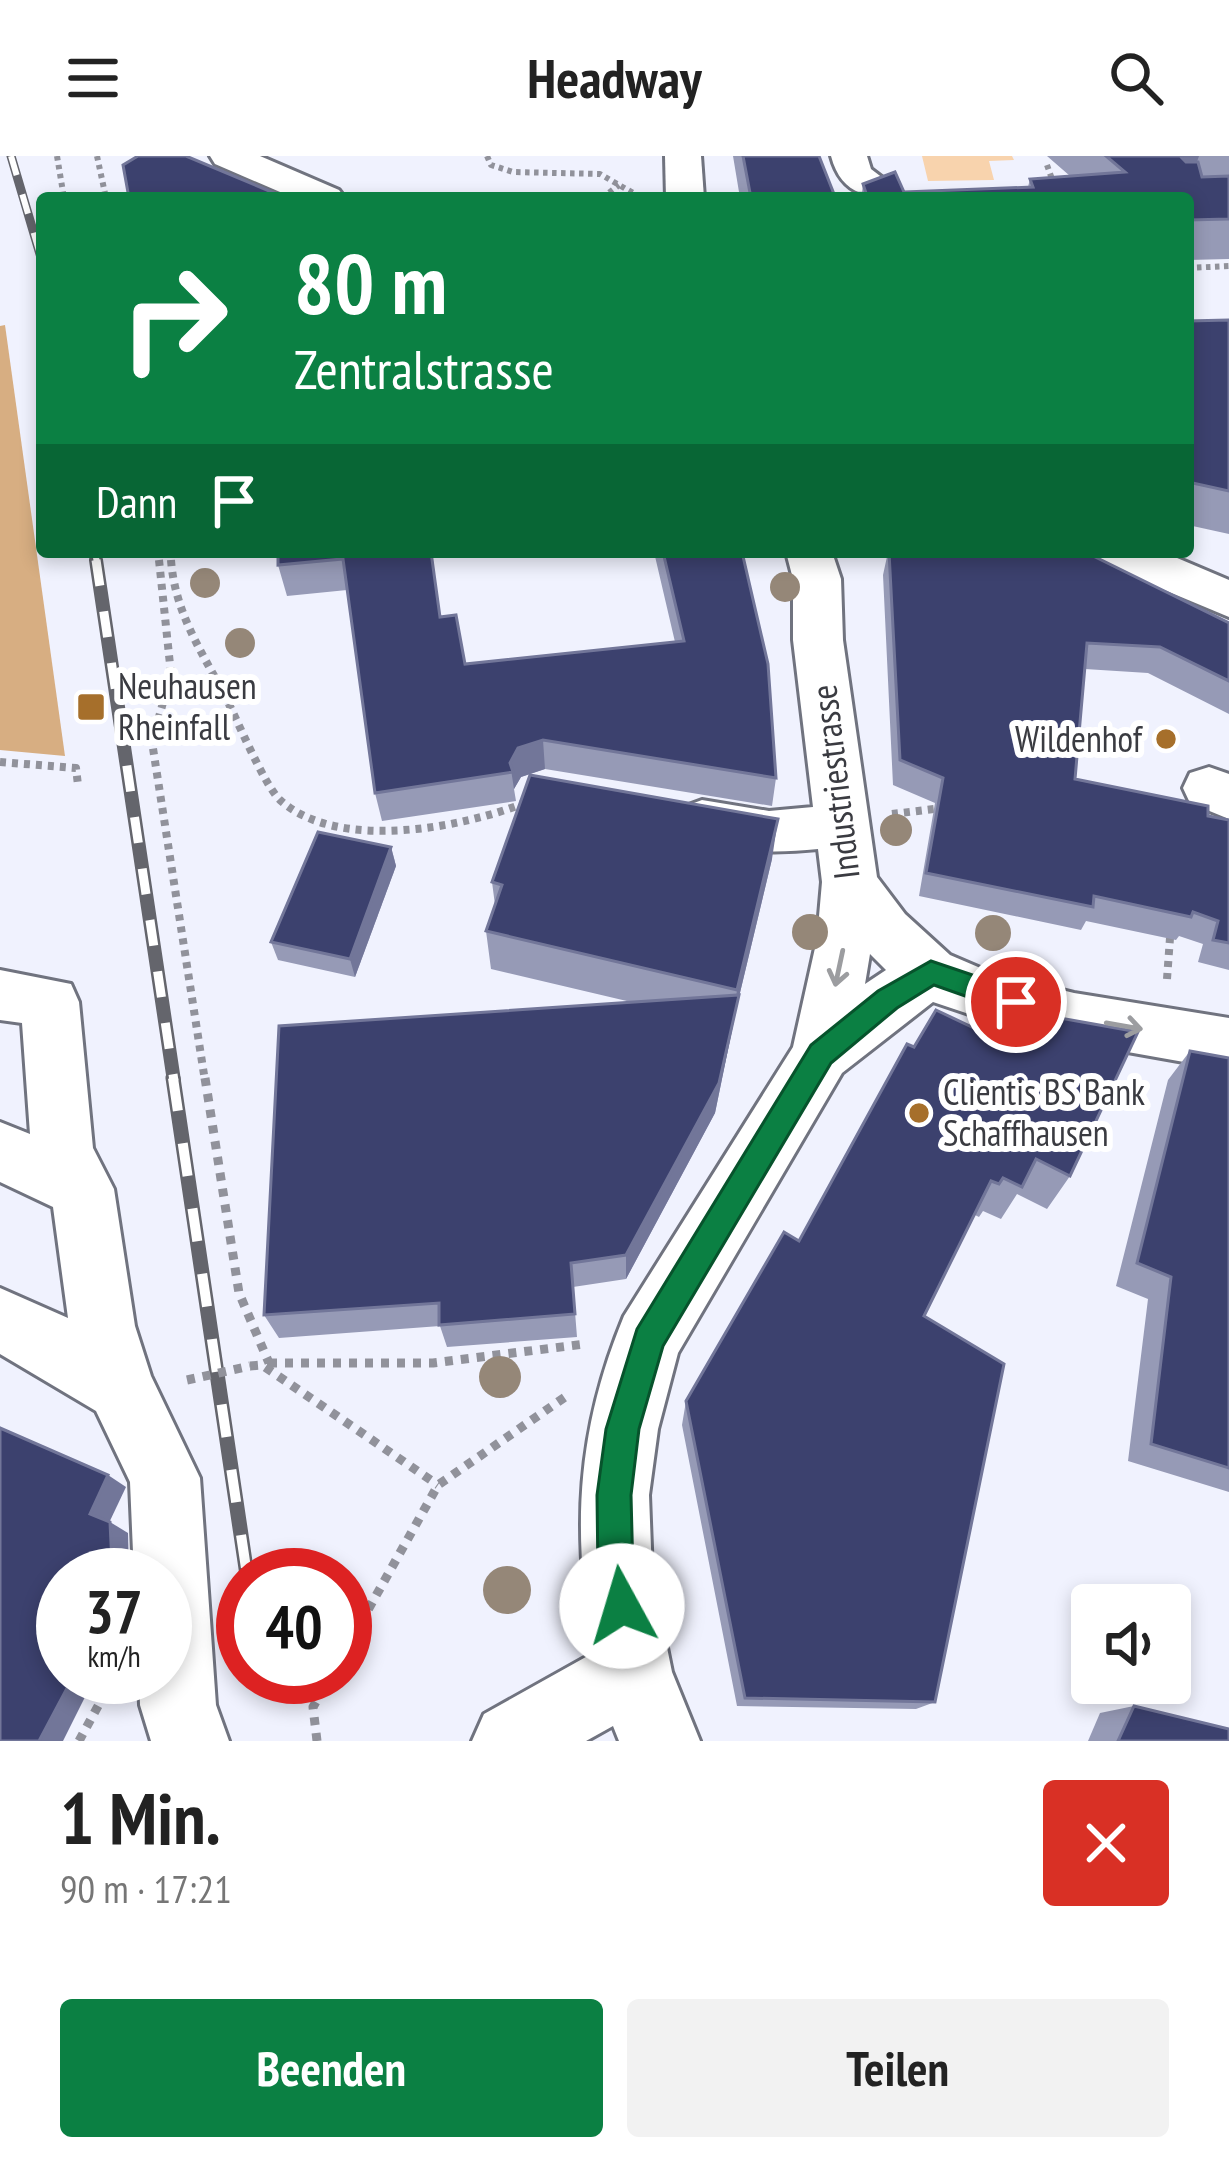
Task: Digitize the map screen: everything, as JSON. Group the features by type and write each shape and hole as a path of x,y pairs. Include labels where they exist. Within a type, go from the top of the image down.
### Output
{"street":[{"path":"229,156 312,192"},
{"path":"683,156 685,192"},
{"path":"849,156 854,174 881,192"},
{"path":"1133,558 1229,600"},
{"name":"Industriestrasse","path":"821,561 818,640 850,881 845,939 821,1054"},
{"path":"657,814 769,833 844,825"},
{"path":"850,881 875,923 931,973 984,994 1081,1018 1229,1044"},
{"name":"Industriestrasse","path":"661,1741 650,1724 634,1672 616,1574 614,1495 623,1429 624,1336 821,1054 887,1000 931,973"},
{"path":"0,995 50,1002 62,1154 82,1189 102,1326 120,1387 165,1478 178,1705 190,1741"},
{"path":"0,1151 82,1189"},
{"path":"0,1321 25,1329 120,1387"},
{"path":"511,1741 634,1672"}],"path":[{"path":"57,156 63,192"},
{"path":"97,156 105,192"},
{"path":"487,156 491,165 513,172 599,174 631,192"},
{"path":"1047,165 1052,179 1071,178"},
{"path":"610,192 619,185"},
{"path":"1194,268 1229,266"},
{"path":"155,558 171,674 152,742 239,1293 261,1365 438,1485"},
{"path":"171,558 174,598 278,799 305,817 381,831 488,820 544,794"},
{"path":"0,762 76,768 78,784"},
{"path":"844,825 920,808 962,808"},
{"path":"187,1380 261,1365 433,1363 583,1346 624,1336"},
{"path":"372,1603 438,1485 624,1336"},
{"path":"79,1741 99,1704"},
{"path":"315,1704 317,1741"}],"shaded area":[{"path":"922,156 1012,156 1014,160 989,161 994,180 928,181"},
{"path":"5,325 65,756 0,750 0,326"}],"building":[{"path":"138,156 186,156 272,192 128,192 123,165"},
{"path":"743,156 819,156 833,192 750,192"},
{"path":"1106,156 1183,156 1186,162 1198,162 1202,177 1229,176 1229,219 1194,220 1194,192 904,192 1033,187 1030,179 1125,172"},
{"path":"895,172 904,192 866,192 863,184"},
{"path":"1229,320 1229,491 1194,483 1194,321"},
{"path":"278,558 432,558 440,617 456,615 465,664 684,641 664,558 743,558 768,664 776,778 543,740 518,748 510,763 513,772 375,793 343,559 278,565"},
{"path":"889,558 1097,558 1229,623 1229,681 1160,647 1087,643 1075,779 1208,806 1208,816 1229,820 1229,943 1213,940 1218,921 1193,912 1191,917 1094,896 1093,907 926,873 943,778 900,760"},
{"path":"530,775 778,819 737,990 486,931 502,885 492,882"},
{"path":"318,832 391,847 350,959 271,942"},
{"path":"739,995 719,1083 626,1255 571,1263 575,1314 439,1325 439,1303 264,1315 279,1026"},
{"path":"936,1010 1014,1047 1032,1013 1138,1032 1070,1176 1036,1159 1022,1187 1003,1178 999,1184 991,1181 924,1316 1004,1364 935,1702 745,1698 686,1401 784,1232 799,1241 907,1044 914,1047"},
{"path":"1190,1051 1229,1058 1229,1468 1151,1444 1171,1277 1137,1263"},
{"path":"0,1428 108,1475 90,1514 110,1522 111,1548 36,1548 36,1704 59,1704 39,1741 0,1741"},
{"path":"1134,1706 1229,1729 1229,1741 1118,1741"}],"railway":[{"path":"11,156 36,241"},
{"path":"96,558 97,563"},
{"path":"96,560 174,1081"},
{"path":"173,1078 243,1548"}],"place":[{"name":"Neuhausen Rheinfall","path":"91,707"},
{"name":"Wildenhof","path":"1166,739"},
{"name":"Clientis BS Bank Schaffhausen","path":"919,1113"}],"route":[{"path":"622,1606 616,1574 614,1495 623,1429 648,1340 821,1054 887,1000 931,973 1016,1002"}]}
